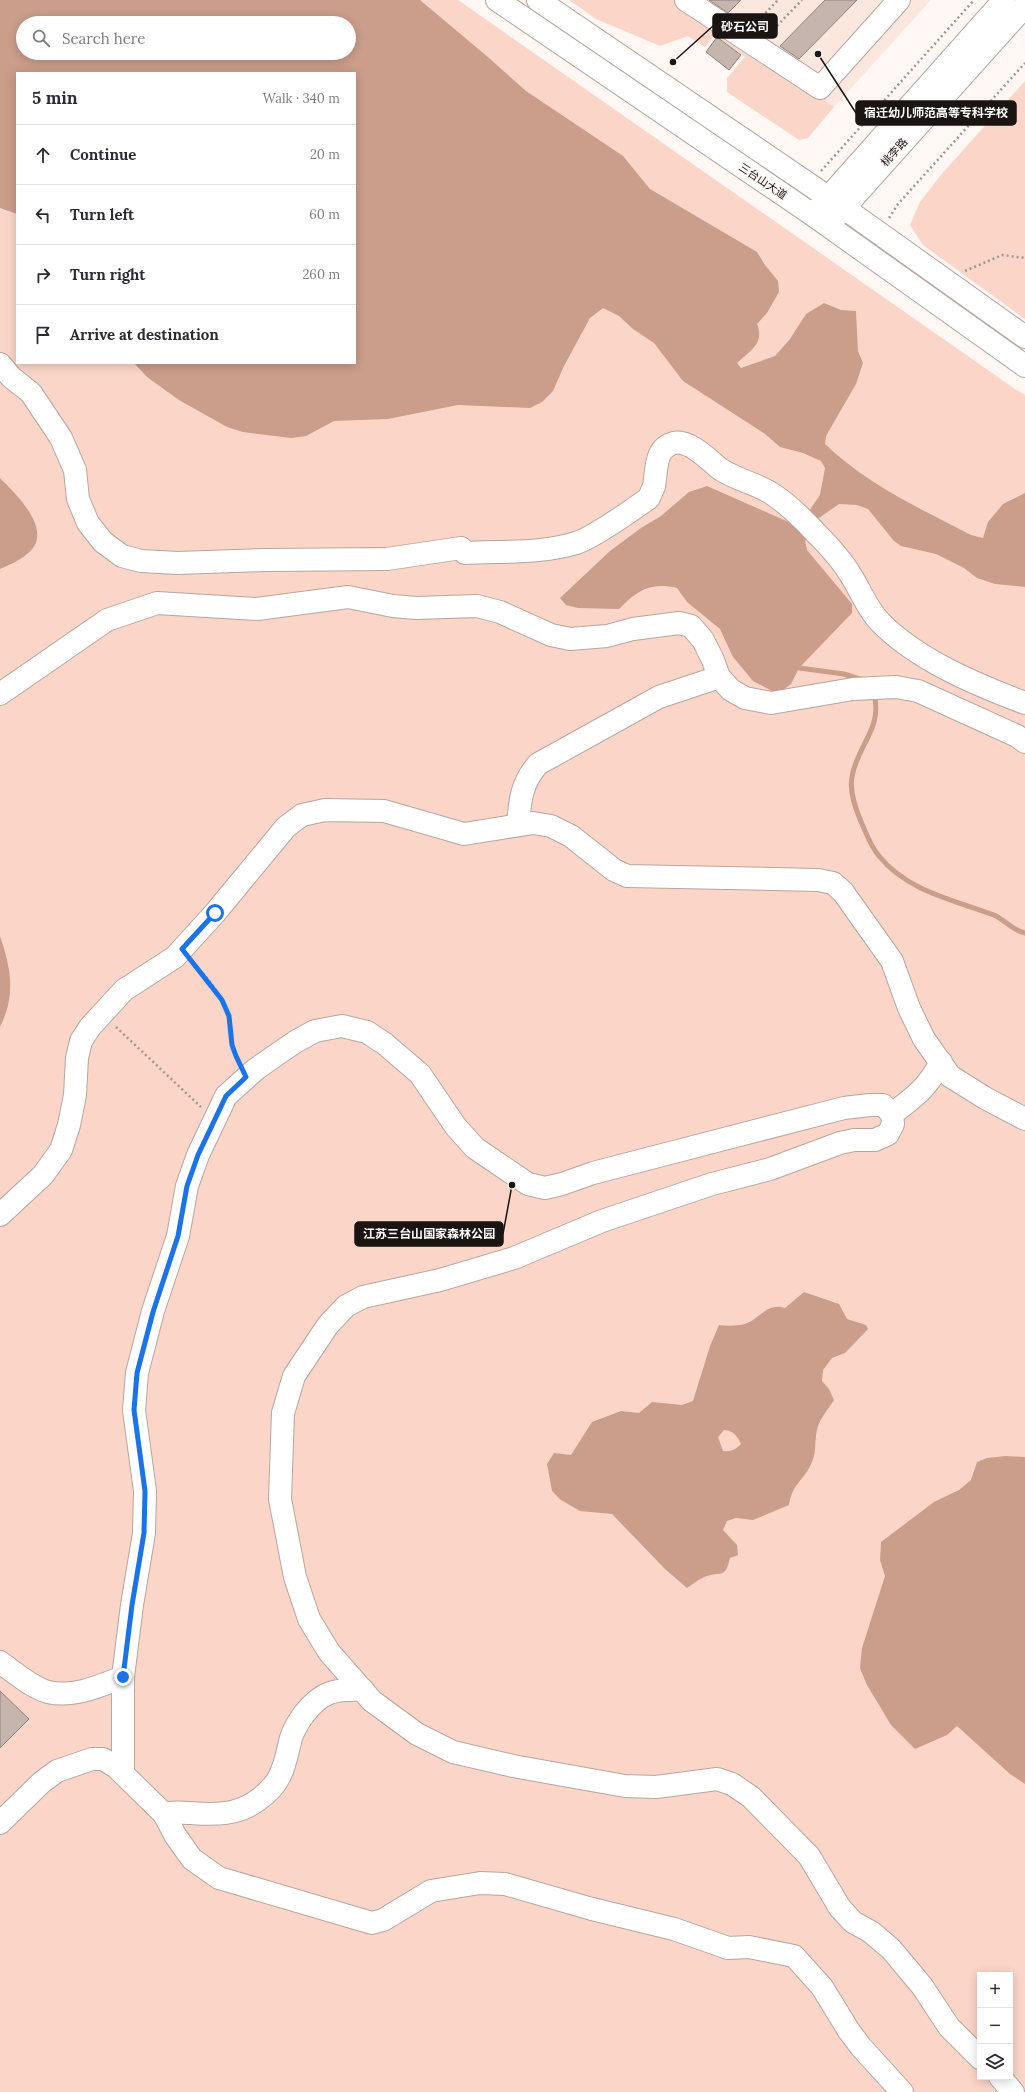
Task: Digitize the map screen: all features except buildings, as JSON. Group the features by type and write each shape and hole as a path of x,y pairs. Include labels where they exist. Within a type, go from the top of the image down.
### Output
{"main road":[{"name":"三台山大道","path":"498,0 820,221 1025,366"},
{"name":"三台山大道","path":"538,0 836,203 1025,337"},
{"path":"686,0 820,88 900,0"},
{"name":"桃李路","path":"820,221 1004,0"},
{"name":"桃李路","path":"836,203 1025,6"},
{"path":"0,364 11,377 31,393 61,438 75,470 78,499 88,523 103,542 122,556 140,561 178,563 265,560 386,559 461,548 465,553 541,550 566,546 588,538 649,498 654,487 655,468 659,456 666,446 675,443 685,444 722,470 769,492 814,531 850,572 880,622 902,641 933,661 979,686 1025,702"},
{"path":"0,694 107,620 157,603 258,610 348,597 393,606 416,608 477,606 500,612 551,635 570,639 606,636 633,629 679,623 691,626 703,640 713,660 718,677 731,690 745,698 771,702 871,688 896,687 918,691 1017,736 1025,742"},
{"path":"518,825 520,798 528,776 538,764 659,697 718,677"},
{"path":"0,1215 43,1175 61,1150 69,1125 75,1095 77,1058 81,1041 90,1027 124,990 150,975 182,949 215,913 286,827 302,815 325,810 384,811 464,834 492,831 533,823 551,826 570,836 614,870 627,876 818,880 834,883 843,892 892,961 909,1008 924,1039 950,1076 985,1098 1025,1119"},
{"path":"123,1773 123,1677 132,1605 144,1533 145,1491 134,1410 137,1373 153,1312 178,1236 187,1186 214,1120 226,1096 246,1077 295,1042 316,1031 342,1026 367,1032 385,1044 420,1074 456,1127 475,1148 528,1184 545,1188 562,1184 593,1173 844,1108 883,1105 892,1114 893,1124 888,1134 875,1140 854,1140 840,1143 770,1169 712,1184 602,1221 514,1258 440,1280 363,1297 346,1306 328,1325 294,1376 283,1413 280,1499 295,1577 309,1618 329,1652 372,1701 417,1734 452,1752 513,1766 625,1786 656,1787 717,1779 732,1784 751,1797 809,1856 840,1908 853,1922 871,1932 891,1949 922,1986 949,2027 977,2055"},
{"path":"892,1114 922,1091 932,1080 941,1062"},
{"path":"164,1814 173,1811 215,1815 242,1810 257,1801 272,1789 280,1778 285,1766 296,1725 319,1698 328,1674 330,1664 329,1652"},
{"path":"0,1662 46,1691 64,1694 95,1688 123,1677"},
{"path":"319,1698 333,1691 344,1689 363,1690"},
{"path":"0,1823 42,1782 57,1771 92,1759 103,1759 123,1773 164,1814 175,1835 192,1859 219,1878 372,1923 383,1920 431,1891 480,1883 505,1884 592,1909 674,1929 728,1948 749,1947 794,1956 822,1987 849,2031 861,2047 902,2092"},
{"path":"1003,2080 1013,2092"}],"path":[{"path":"750,42 778,0"},
{"path":"750,42 802,0"},
{"path":"809,185 974,0"},
{"path":"879,233 898,204 1025,63"},
{"path":"946,280 1002,255 1025,258"},
{"path":"182,949 222,1000 229,1016 232,1045 246,1077"},
{"path":"102,1014 153,1060 214,1120"}],"shaded area":[{"path":"0,0 458,0 1025,395 1025,2092 0,2092"},
{"path":"0,0 420,0 526,91 623,156 650,189 757,252 778,281 779,292 767,313 757,324 759,331 758,342 737,363 741,368 775,356 790,339 806,314 824,303 841,310 856,311 858,351 863,363 856,384 826,436 825,444 841,459 876,484 971,535 983,538 988,522 1003,504 1025,493 1025,587 995,584 977,578 964,568 936,554 901,546 894,541 868,509 857,505 839,504 816,520 805,541 807,550 852,604 852,613 799,668 791,684 783,690 774,692 753,681 733,657 720,629 687,602 677,588 659,586 645,589 632,597 619,609 578,608 566,605 560,598 610,551 641,528 661,516 689,492 707,486 793,524 809,511 820,495 825,468 821,461 803,453 780,447 765,434 683,381 654,343 633,329 619,316 603,308 590,318 564,366 553,391 542,402 530,408 458,405 388,419 334,421 306,436 291,438 243,432 227,427 179,400 147,377 135,364 356,364 356,72 16,72 16,214 0,208"},
{"path":"569,0 674,0 834,107 808,138 799,140 727,92 727,78 745,57 715,35 705,47 688,36 660,46 596,19"},
{"path":"674,0 931,0 834,107"},
{"path":"1025,81 1025,319 923,245 910,225 920,202 940,176"},
{"path":"0,478 23,503 35,525 37,535 35,545 27,554 17,561 0,569"},
{"path":"0,936 9,971 10,992 5,1015 0,1027"},
{"path":"804,1292 839,1304 847,1319 866,1325 868,1329 845,1353 832,1358 823,1370 822,1381 829,1389 834,1400 819,1423 812,1462 796,1486 789,1505 753,1520 736,1518 727,1521 723,1530 737,1545 738,1555 730,1558 724,1572 704,1577 687,1588 665,1569 612,1514 580,1511 561,1500 552,1491 547,1464 554,1453 571,1455 592,1422 621,1411 639,1413 652,1402 682,1405 693,1401 710,1346 719,1325 732,1326 745,1324 773,1307 785,1308","holes":["724,1430 730,1431 738,1438 741,1444 737,1448 723,1451 718,1437"]},
{"path":"1006,1456 1025,1457 1025,1784 1010,1774 957,1726 947,1735 915,1749 891,1725 867,1685 860,1668 862,1648 885,1576 880,1560 881,1542 934,1502 959,1490 971,1480 977,1462 987,1458"}],"waterway":[{"path":"799,668 844,674 866,681"},
{"path":"874,694 876,706 875,717 868,737 859,755 851,783 855,807 867,837 874,849 890,868 917,886 947,899 994,915 1013,928 1025,933"}],"place":[{"name":"宿迁幼儿师范高等专科学校","path":"818,54"},
{"name":"砂石公司","path":"673,62"},
{"name":"江苏三台山国家森林公园","path":"512,1185"}],"route":[{"path":"123,1677 132,1605 144,1533 145,1491 134,1410 137,1373 153,1312 178,1236 187,1186 198,1155 226,1096 246,1077 232,1045 229,1016 222,1000 216,990 182,949 215,913"}]}
